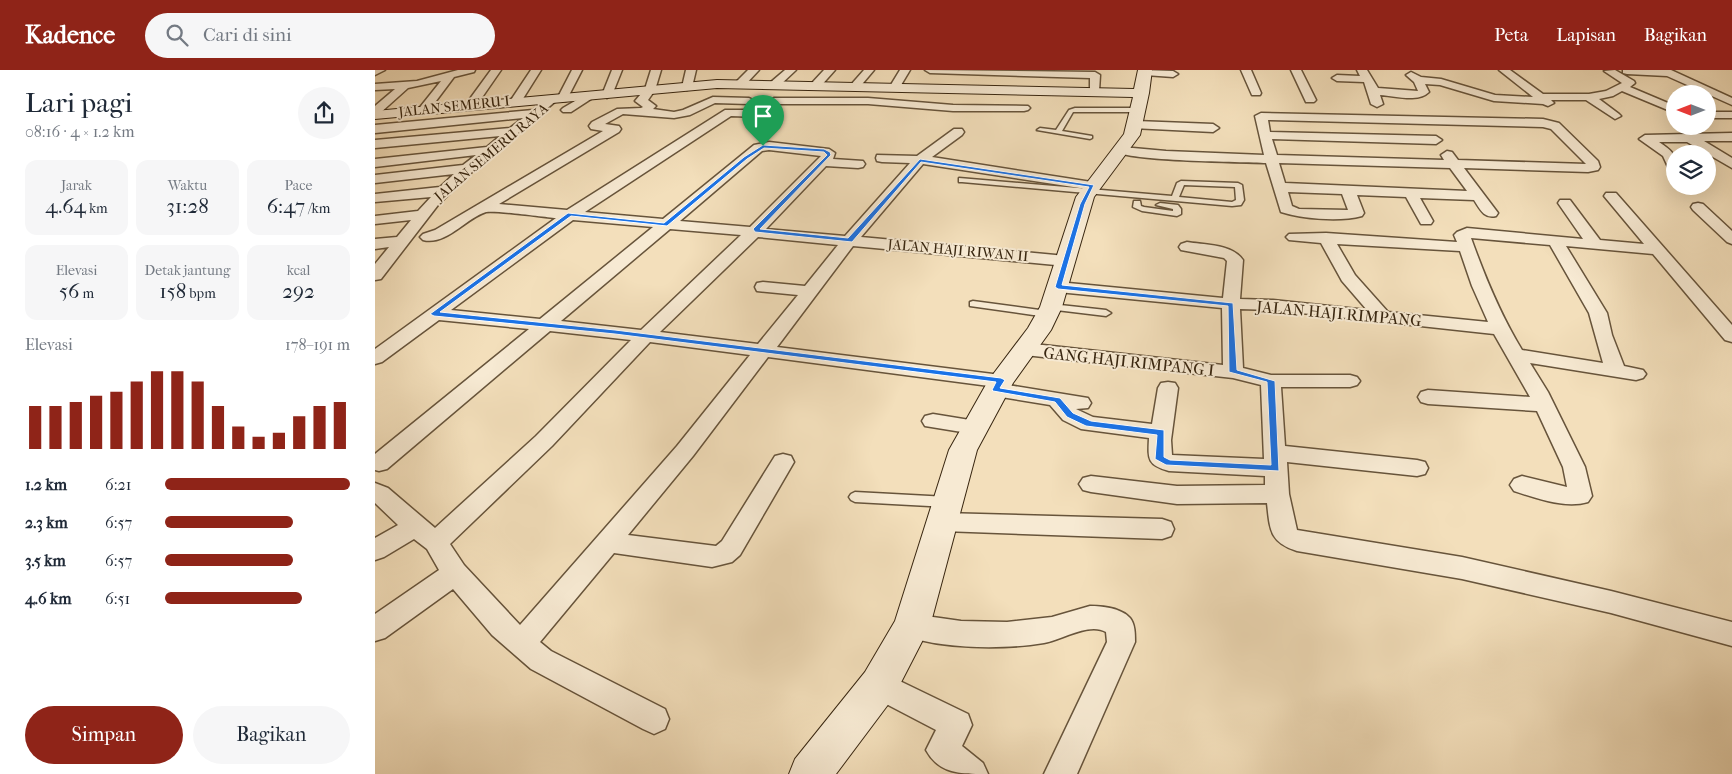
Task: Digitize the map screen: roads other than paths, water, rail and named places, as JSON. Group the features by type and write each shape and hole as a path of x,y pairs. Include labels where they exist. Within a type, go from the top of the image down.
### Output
{"street":[{"path":"375,72 380,70"},
{"path":"375,87 404,86 470,70"},
{"path":"470,107 496,70"},
{"path":"515,103 536,70"},
{"path":"560,103 577,70"},
{"path":"607,95 617,70"},
{"path":"644,112 650,106 641,101 650,90 656,70"},
{"path":"687,87 691,70"},
{"path":"740,84 753,70"},
{"path":"775,84 791,70"},
{"path":"815,86 830,70"},
{"path":"854,87 869,70"},
{"path":"894,88 905,70"},
{"path":"930,70 1095,75 1094,91"},
{"path":"935,89 942,70"},
{"path":"1247,70 1256,93"},
{"path":"1296,70 1310,100"},
{"path":"1408,70 1409,74 1418,80 1441,82 1493,98 1543,99 1609,94 1630,83 1610,70"},
{"path":"1504,70 1558,111"},
{"path":"1615,70 1666,71 1690,85"},
{"path":"810,774 879,685 912,626 963,450 998,385 1039,330 1052,303 1089,192 1132,135 1141,94 1172,76 1185,72"},
{"path":"1337,78 1365,75 1374,91 1379,109"},
{"path":"423,111 450,76"},
{"path":"1374,91 1416,95 1424,92 1418,80"},
{"path":"713,100 717,84"},
{"path":"375,114 515,103 560,103 587,97 717,84 775,84 878,88 1094,91 1141,94 1213,128"},
{"path":"1524,85 1543,85"},
{"path":"375,114 404,86"},
{"path":"1621,87 1666,106"},
{"path":"868,101 878,88"},
{"path":"968,89 972,109"},
{"path":"1716,96 1732,92"},
{"path":"1589,97 1615,116"},
{"path":"1716,98 1732,102"},
{"path":"428,237 441,234 615,129 595,126 618,112 680,114 713,100 868,101 934,108 972,109 985,114 1024,108"},
{"path":"692,136 672,130 706,109 759,114 774,101"},
{"path":"1657,101 1666,101"},
{"name":"JALAN SEMERU RAYA","path":"378,271 403,241 420,216 467,169 536,113 560,103"},
{"path":"375,358 570,215 729,112"},
{"name":"JALAN SEMERU I","path":"375,129 536,113"},
{"path":"1716,115 1732,115"},
{"path":"1122,150 1166,155 1272,159 1588,168 1593,167 1593,164 1555,126 1551,125 1420,119 1261,116 1265,135 1272,159 1279,188 1286,210 1291,212 1357,213 1348,191"},
{"path":"1420,119 1491,213"},
{"path":"375,144 514,131"},
{"path":"522,643 685,451 849,240 920,160 959,132"},
{"path":"1265,135 1436,140"},
{"path":"1666,153 1645,140 1732,137"},
{"path":"1690,138 1732,164"},
{"path":"375,550 425,534 544,441 645,336 755,231 823,162 829,153 769,146 758,148 379,463"},
{"path":"375,162 490,150"},
{"path":"882,158 920,160 1089,192"},
{"path":"823,162 858,164"},
{"path":"375,179 467,169"},
{"path":"1279,188 1479,196"},
{"path":"375,198 444,191"},
{"path":"1411,193 1426,221"},
{"path":"1611,196 1732,336"},
{"path":"1565,203 1595,244"},
{"path":"1698,206 1732,239"},
{"name":"JALAN HAJI RIWAN II","path":"483,207 1066,261"},
{"path":"375,220 420,216"},
{"path":"1521,485 1567,496 1580,496 1574,467 1538,392 1500,329 1480,286 1461,235 1657,250"},
{"path":"1294,237 1465,246"},
{"path":"1326,238 1348,278 1383,317"},
{"path":"375,244 403,241"},
{"path":"1555,242 1598,313 1616,372"},
{"path":"1187,247 1229,254 1235,260 1231,304 1233,372"},
{"path":"763,287 809,291"},
{"name":"JALAN HAJI RIMPANG","path":"1052,303 1273,305 1500,329"},
{"path":"434,314 645,336 998,385 1057,400 1081,403"},
{"name":"GANG HAJI RIMPANG I","path":"1025,349 1233,372 1271,381 1350,381"},
{"path":"1517,355 1636,374"},
{"path":"1271,381 1277,494 1283,530 1288,537 1462,568 1611,602 1732,634"},
{"path":"1168,388 1161,432 1160,459 1169,463 1276,461 1417,468"},
{"path":"1428,397 1543,405"},
{"path":"1057,400 1070,415 1089,424 1161,432"},
{"path":"933,421 974,427"},
{"path":"607,542 712,556 723,555 731,548 783,462"},
{"path":"1091,484 1177,495 1277,494"},
{"path":"375,492 380,494 425,534 501,626 541,660 654,719"},
{"path":"946,512 1162,529"},
{"path":"375,630 455,572"},
{"path":"912,626 989,636 1042,631 1069,624 1085,617 1109,618 1120,626 1121,642 1060,774"},
{"path":"879,685 957,725 942,750 972,774"}],"lane":[{"path":"1058,132 1071,111 1141,94"},
{"path":"1040,130 1090,137"},
{"path":"962,180 1089,192 1232,204 1240,200 1238,185 1189,182 1181,183 1175,199"},
{"path":"1089,192 1137,203"},
{"path":"973,304 1052,303 1106,313"},
{"path":"855,497 946,512"}]}
